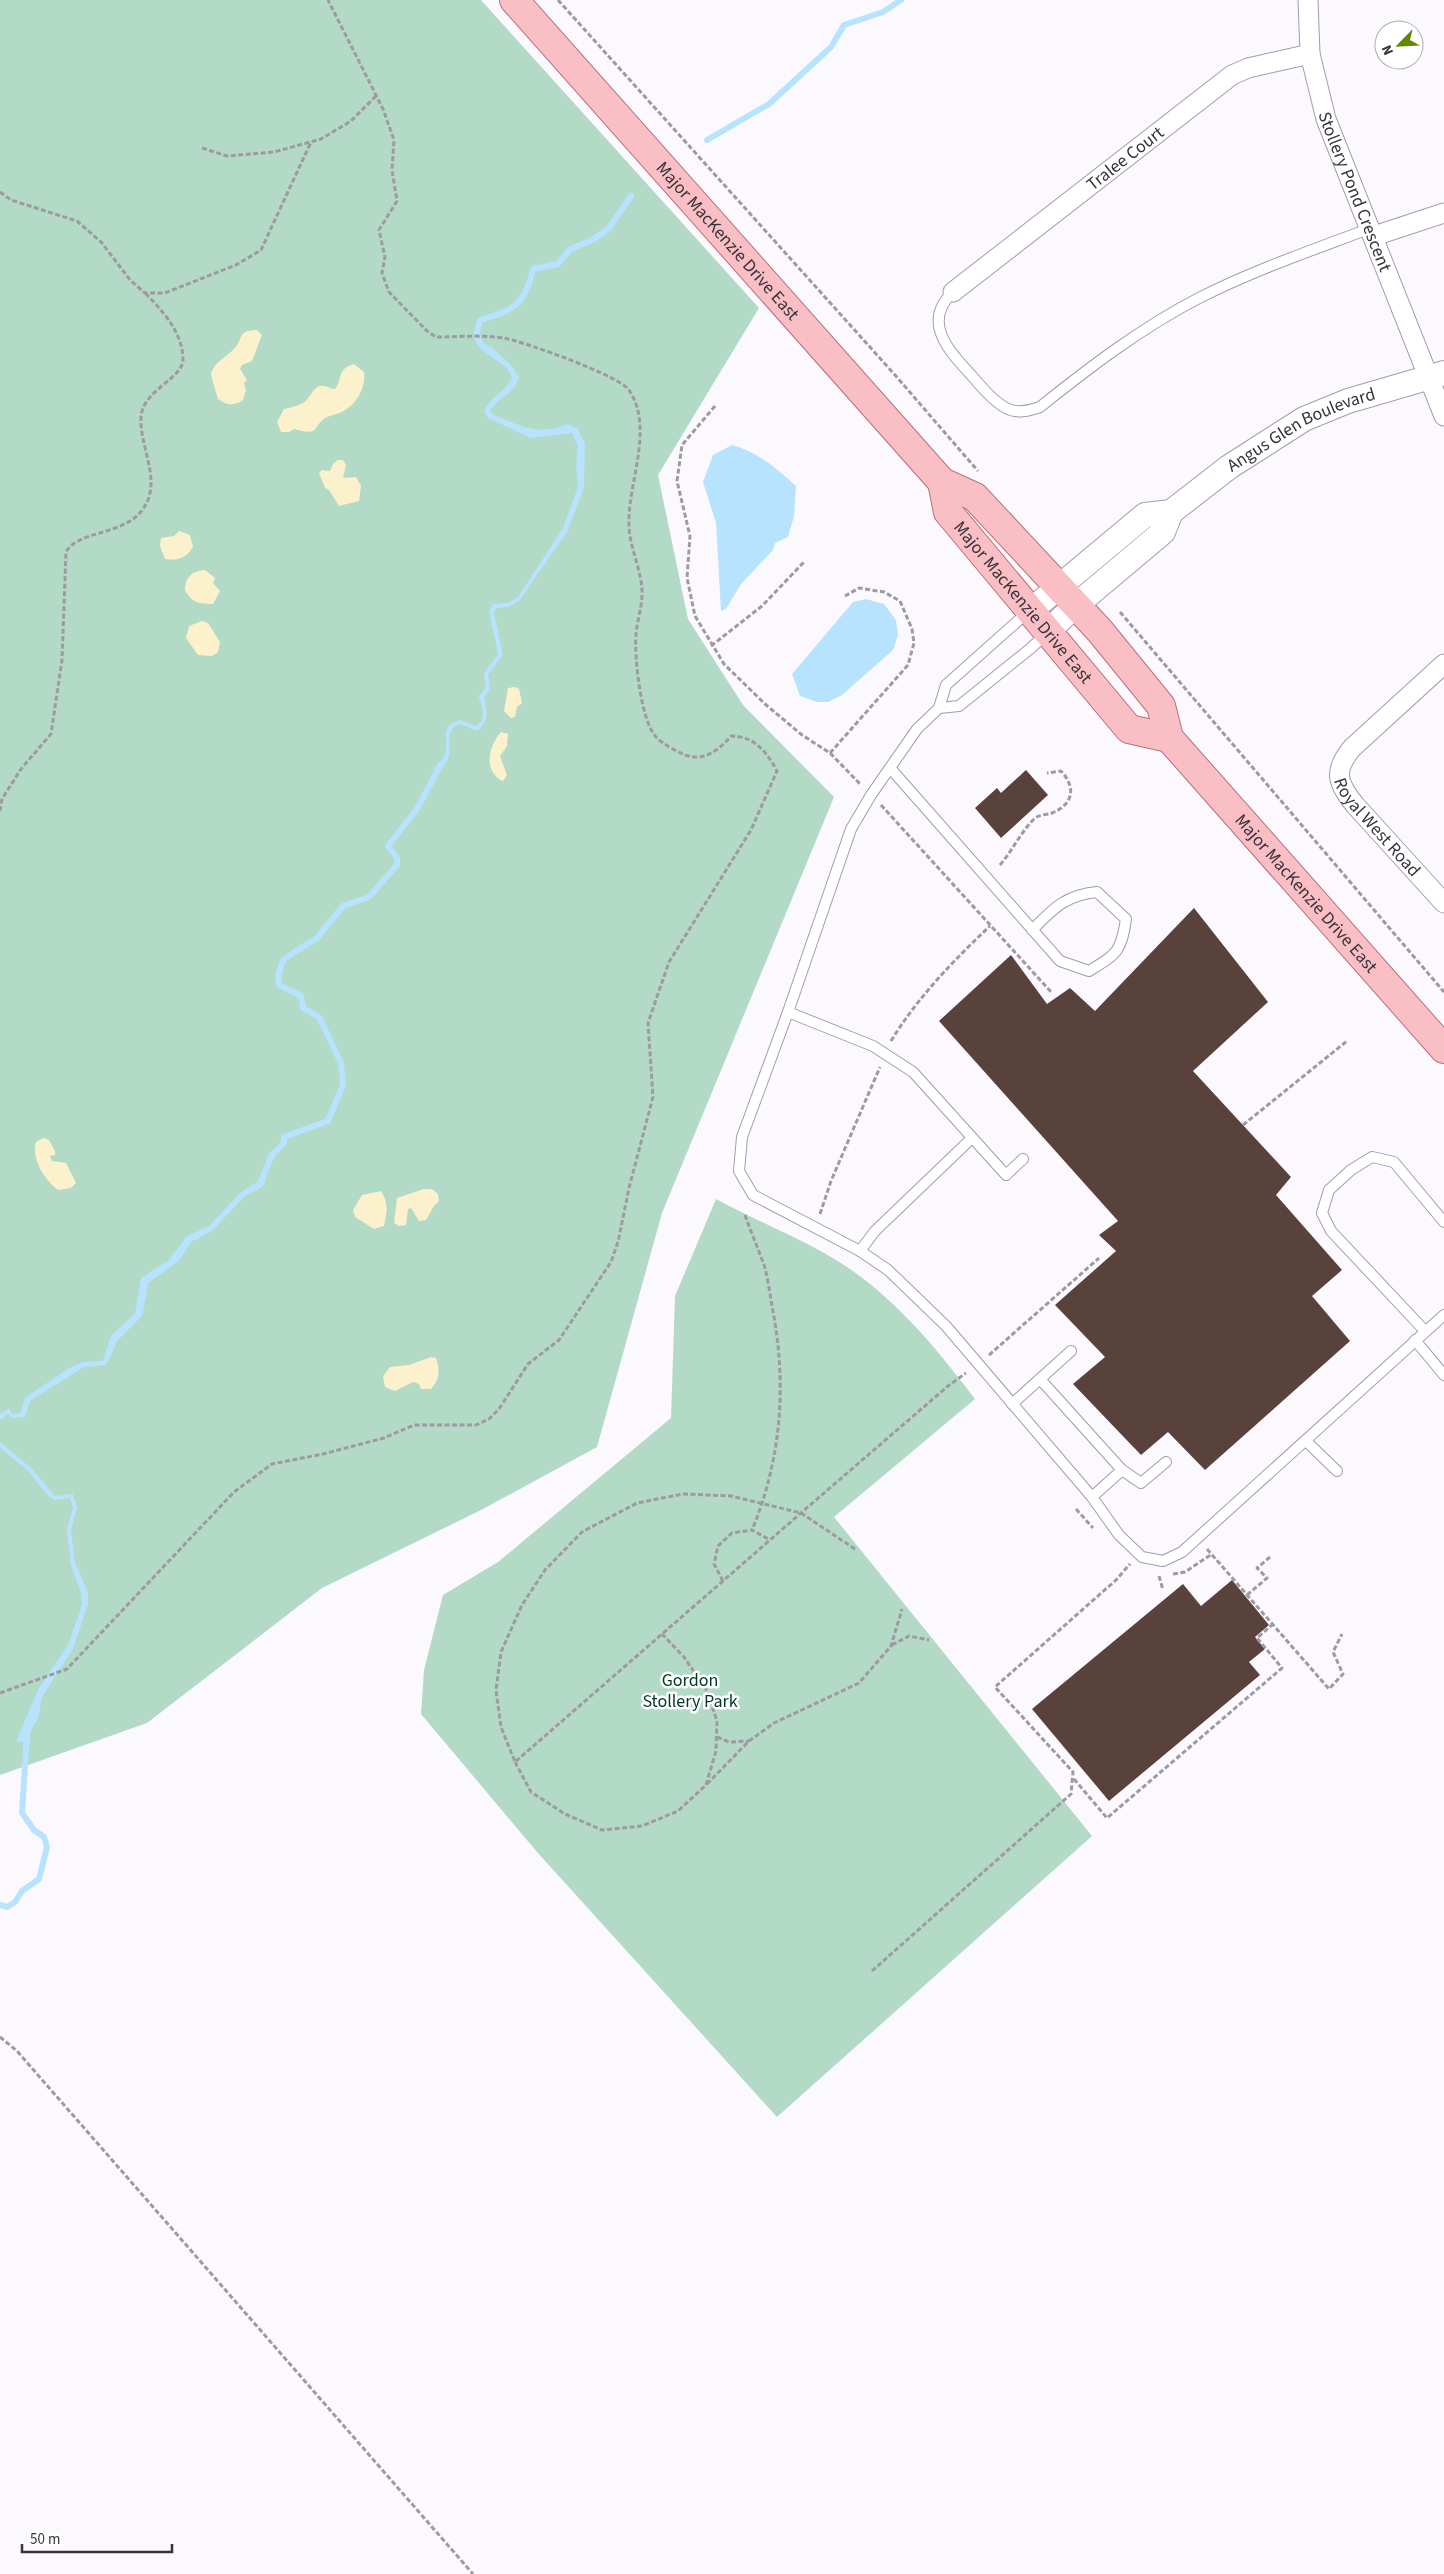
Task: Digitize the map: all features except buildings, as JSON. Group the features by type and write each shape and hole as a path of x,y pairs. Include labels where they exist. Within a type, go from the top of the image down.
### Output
{"main road":[{"name":"Major MacKenzie Drive East","path":"514,0 942,482 975,497 1100,631 1162,706 1169,738 1444,1049"},
{"name":"Major MacKenzie Drive East","path":"942,482 948,512 1129,729 1169,738"}],"street":[{"name":"Stollery Pond Crescent","path":"1308,0 1310,54 1326,118 1372,232 1437,375"},
{"name":"Tralee Court","path":"953,292 1232,75 1248,68 1310,54"},
{"path":"1372,232 1444,213"},
{"path":"1437,375 1444,416"},
{"name":"Angus Glen Boulevard","path":"1066,596 1163,532 1172,512 1229,467 1304,419 1348,402 1437,375"},
{"path":"1030,611 1066,596"},
{"path":"1048,632 1066,596"},
{"name":"Royal West Road","path":"1444,664 1352,748 1344,757 1338,777 1344,791 1355,805 1444,903"}],"lane":[{"path":"953,292 941,309 939,324 940,335 948,350 997,402 1008,409 1030,411 1040,407 1125,342 1199,298 1277,264 1372,232"},
{"path":"1030,611 946,685 939,708 917,729 891,769 871,795 851,829 788,1012 742,1137 738,1171 754,1195 860,1251 894,1276 946,1326 1092,1497 1119,1535 1142,1557 1163,1561 1182,1552 1444,1315"},
{"path":"939,708 959,706 1048,632"},
{"path":"891,769 1032,930 1060,961 1089,971 1112,957 1122,943 1126,920 1096,892 1078,894 1057,905 1032,930"},
{"path":"788,1012 874,1046 913,1072 1006,1175 1023,1159"},
{"path":"860,1251 875,1231 972,1138"},
{"path":"1425,1331 1332,1231 1322,1213 1329,1190 1351,1170 1372,1156 1394,1162 1444,1222"},
{"path":"1415,1340 1444,1375"},
{"path":"1012,1404 1071,1351"},
{"path":"1040,1379 1122,1470 1141,1483 1166,1462"},
{"path":"1306,1441 1336,1472"},
{"path":"1092,1497 1122,1470"}],"path":[{"path":"0,1693 67,1669 234,1492 272,1464 323,1454 384,1438 414,1424 447,1424 462,1427 476,1425 489,1419 499,1409 528,1364 558,1340 611,1262 654,1097 648,1023 669,962 751,830 778,771 768,754 746,736 730,736 722,746 706,756 692,757 675,751 656,737 645,710 637,678 636,636 642,590 629,527 639,440 639,409 628,388 590,367 508,339 436,338 427,332 389,292 382,273 384,257 379,230 397,201 392,170 394,140 376,96 328,0"},
{"path":"558,0 895,375 980,473"},
{"path":"202,148 227,156 274,152 311,142 321,139 351,121 376,96"},
{"path":"145,293 164,293 201,280 236,265 261,250 311,142"},
{"path":"0,192 10,200 77,221 102,243 130,280 166,315 180,340 183,362 179,370 148,397 141,415 142,433 152,479 150,494 144,508 134,519 109,532 78,540 66,552 62,660 51,734 21,769 2,799 0,810"},
{"path":"715,406 682,444 677,481 690,536 687,578 695,616 711,646 724,664 765,704 802,734 830,753 871,795 1052,993"},
{"path":"711,646 755,612 804,562"},
{"path":"830,753 908,665 914,643 912,629 900,601 884,592 859,588 845,596"},
{"path":"1120,612 1444,992"},
{"path":"1000,865 1036,817 1053,813 1067,803 1072,791 1070,780 1061,771 1047,773"},
{"path":"1243,1125 1347,1040"},
{"path":"745,1215 765,1270 780,1342 782,1388 778,1436 763,1504 752,1530"},
{"path":"515,1762 948,1386 979,1365 1098,1258"},
{"path":"855,1549 801,1514 731,1496 683,1494 637,1503 582,1532 545,1570 522,1605 501,1652 496,1690 501,1727 515,1762 531,1792 565,1814 602,1830 642,1826 678,1811 749,1740 774,1723 860,1682 891,1646 909,1636 929,1640"},
{"path":"723,1581 714,1564 718,1546 732,1533 752,1530 770,1540"},
{"path":"1197,1537 1329,1689 1343,1674 1333,1652 1342,1634"},
{"path":"1247,1595 1267,1578 1257,1568 1270,1556"},
{"path":"872,1971 1071,1794 1073,1772 995,1687 1116,1580 1129,1565 1142,1557"},
{"path":"1159,1576 1163,1590"},
{"path":"891,1646 902,1609"},
{"path":"1073,1778 1106,1818 1282,1668 1257,1638 1272,1624"},
{"path":"662,1634 684,1657 707,1691 718,1721 716,1751 706,1785"},
{"path":"717,1737 729,1742 749,1740"},
{"path":"0,2037 17,2051 473,2574"}],"green space":[{"path":"0,0 481,0 759,308 658,475 688,619 743,705 834,797 662,1213 597,1447 483,1509 322,1588 147,1723 0,1775"},
{"name":"Gordon Stollery Park","path":"716,1199 813,1247 844,1265 863,1279 899,1309 915,1326 975,1399 834,1517 1092,1836 777,2117 537,1852 421,1714 424,1670 443,1595 498,1562 671,1418 675,1296"}],"sand":[{"path":"257,330 262,335 252,361 242,365 240,369 247,380 244,383 246,390 243,400 234,404 224,403 218,399 211,374 213,369 234,349 243,333"},
{"path":"354,364 364,372 364,384 352,405 342,412 322,420 313,431 294,429 289,432 281,432 277,422 284,409 294,407 306,401 317,387 325,386 335,389 344,369"},
{"path":"338,460 343,460 346,465 343,478 356,477 361,486 359,501 339,506 329,490 325,488 319,473 322,470 330,471 333,464"},
{"path":"179,531 190,535 193,547 188,554 181,558 174,560 165,559 160,546 161,538 174,536"},
{"path":"205,570 215,578 213,583 220,591 213,604 204,604 193,600 185,590 186,582 193,573"},
{"path":"202,621 208,623 220,642 218,652 212,656 198,655 186,638 189,626"},
{"path":"515,687 519,689 522,703 517,707 515,717 511,718 504,711 508,688"},
{"path":"501,732 508,734 507,746 500,756 507,775 503,781 492,772 490,765 493,744"},
{"path":"43,1138 49,1140 55,1151 55,1155 50,1156 52,1161 66,1163 76,1183 71,1188 58,1190 48,1181 40,1169 35,1149 36,1142"},
{"path":"424,1189 432,1189 438,1194 439,1201 426,1220 419,1221 411,1208 408,1209 406,1225 399,1226 394,1223 397,1198"},
{"path":"381,1191 387,1208 386,1216 384,1226 374,1229 355,1217 353,1210 362,1195"},
{"path":"431,1357 436,1358 439,1370 438,1378 431,1389 421,1389 419,1384 413,1382 395,1391 385,1387 383,1376 390,1367 409,1365"}],"water":[{"path":"490,346 512,366 519,378 514,388 490,410 492,414 529,428 557,428 568,424 578,429 585,444 584,488 567,532 519,601 508,607 496,608 494,613 503,655 488,675 490,688 484,698 486,708 485,720 478,731 459,724 452,730 450,733 448,757 439,773 434,769 444,756 446,750 446,731 448,727 460,720 476,726 482,721 483,712 479,697 486,686 484,673 498,654 489,610 493,604 507,603 518,597 563,528 578,487 576,465 578,446 572,433 531,438 488,418 484,411 490,401 506,387 512,377 507,368 485,352"},
{"path":"732,445 758,456 796,486 794,516 788,537 775,543 773,550 741,584 726,609 721,611 716,523 703,482 713,455"},
{"path":"866,599 884,604 896,620 898,635 893,650 842,695 828,702 817,702 800,696 792,674 853,602"},
{"path":"266,1180 264,1185 244,1197 212,1231 191,1242 179,1261 148,1283 142,1316 118,1340 106,1365 84,1367 30,1401 25,1417 12,1418 8,1414 0,1420 0,1414 9,1408 12,1414 20,1413 25,1398 69,1368 82,1362 103,1361 111,1336 135,1313 141,1278 169,1260 186,1237 209,1226 241,1192 259,1181"},
{"path":"0,1442 31,1468 55,1496 73,1494 77,1507 71,1530 75,1563 88,1592 88,1604 73,1649 42,1697 38,1718 30,1732 30,1743 16,1741 39,1688 68,1645 82,1605 81,1593 71,1565 67,1530 73,1508 70,1498 55,1500 48,1496 28,1471 0,1448"}],"waterway":[{"path":"707,140 769,104 831,47 844,25 883,12 901,0"},
{"path":"493,354 478,340 477,332 480,320 502,313 516,304 526,291 533,269 558,264 569,250 594,239 609,228 631,196"},
{"path":"256,1187 260,1184 272,1155 284,1143 284,1137 328,1121 343,1085 341,1063 319,1017 303,1008 301,996 279,985 280,969 284,959 317,938 343,906 369,897 397,865 397,858 388,846 417,809 441,764"},
{"path":"0,1905 7,1907 15,1902 22,1891 39,1879 47,1847 44,1837 34,1830 22,1813 27,1734"}]}
